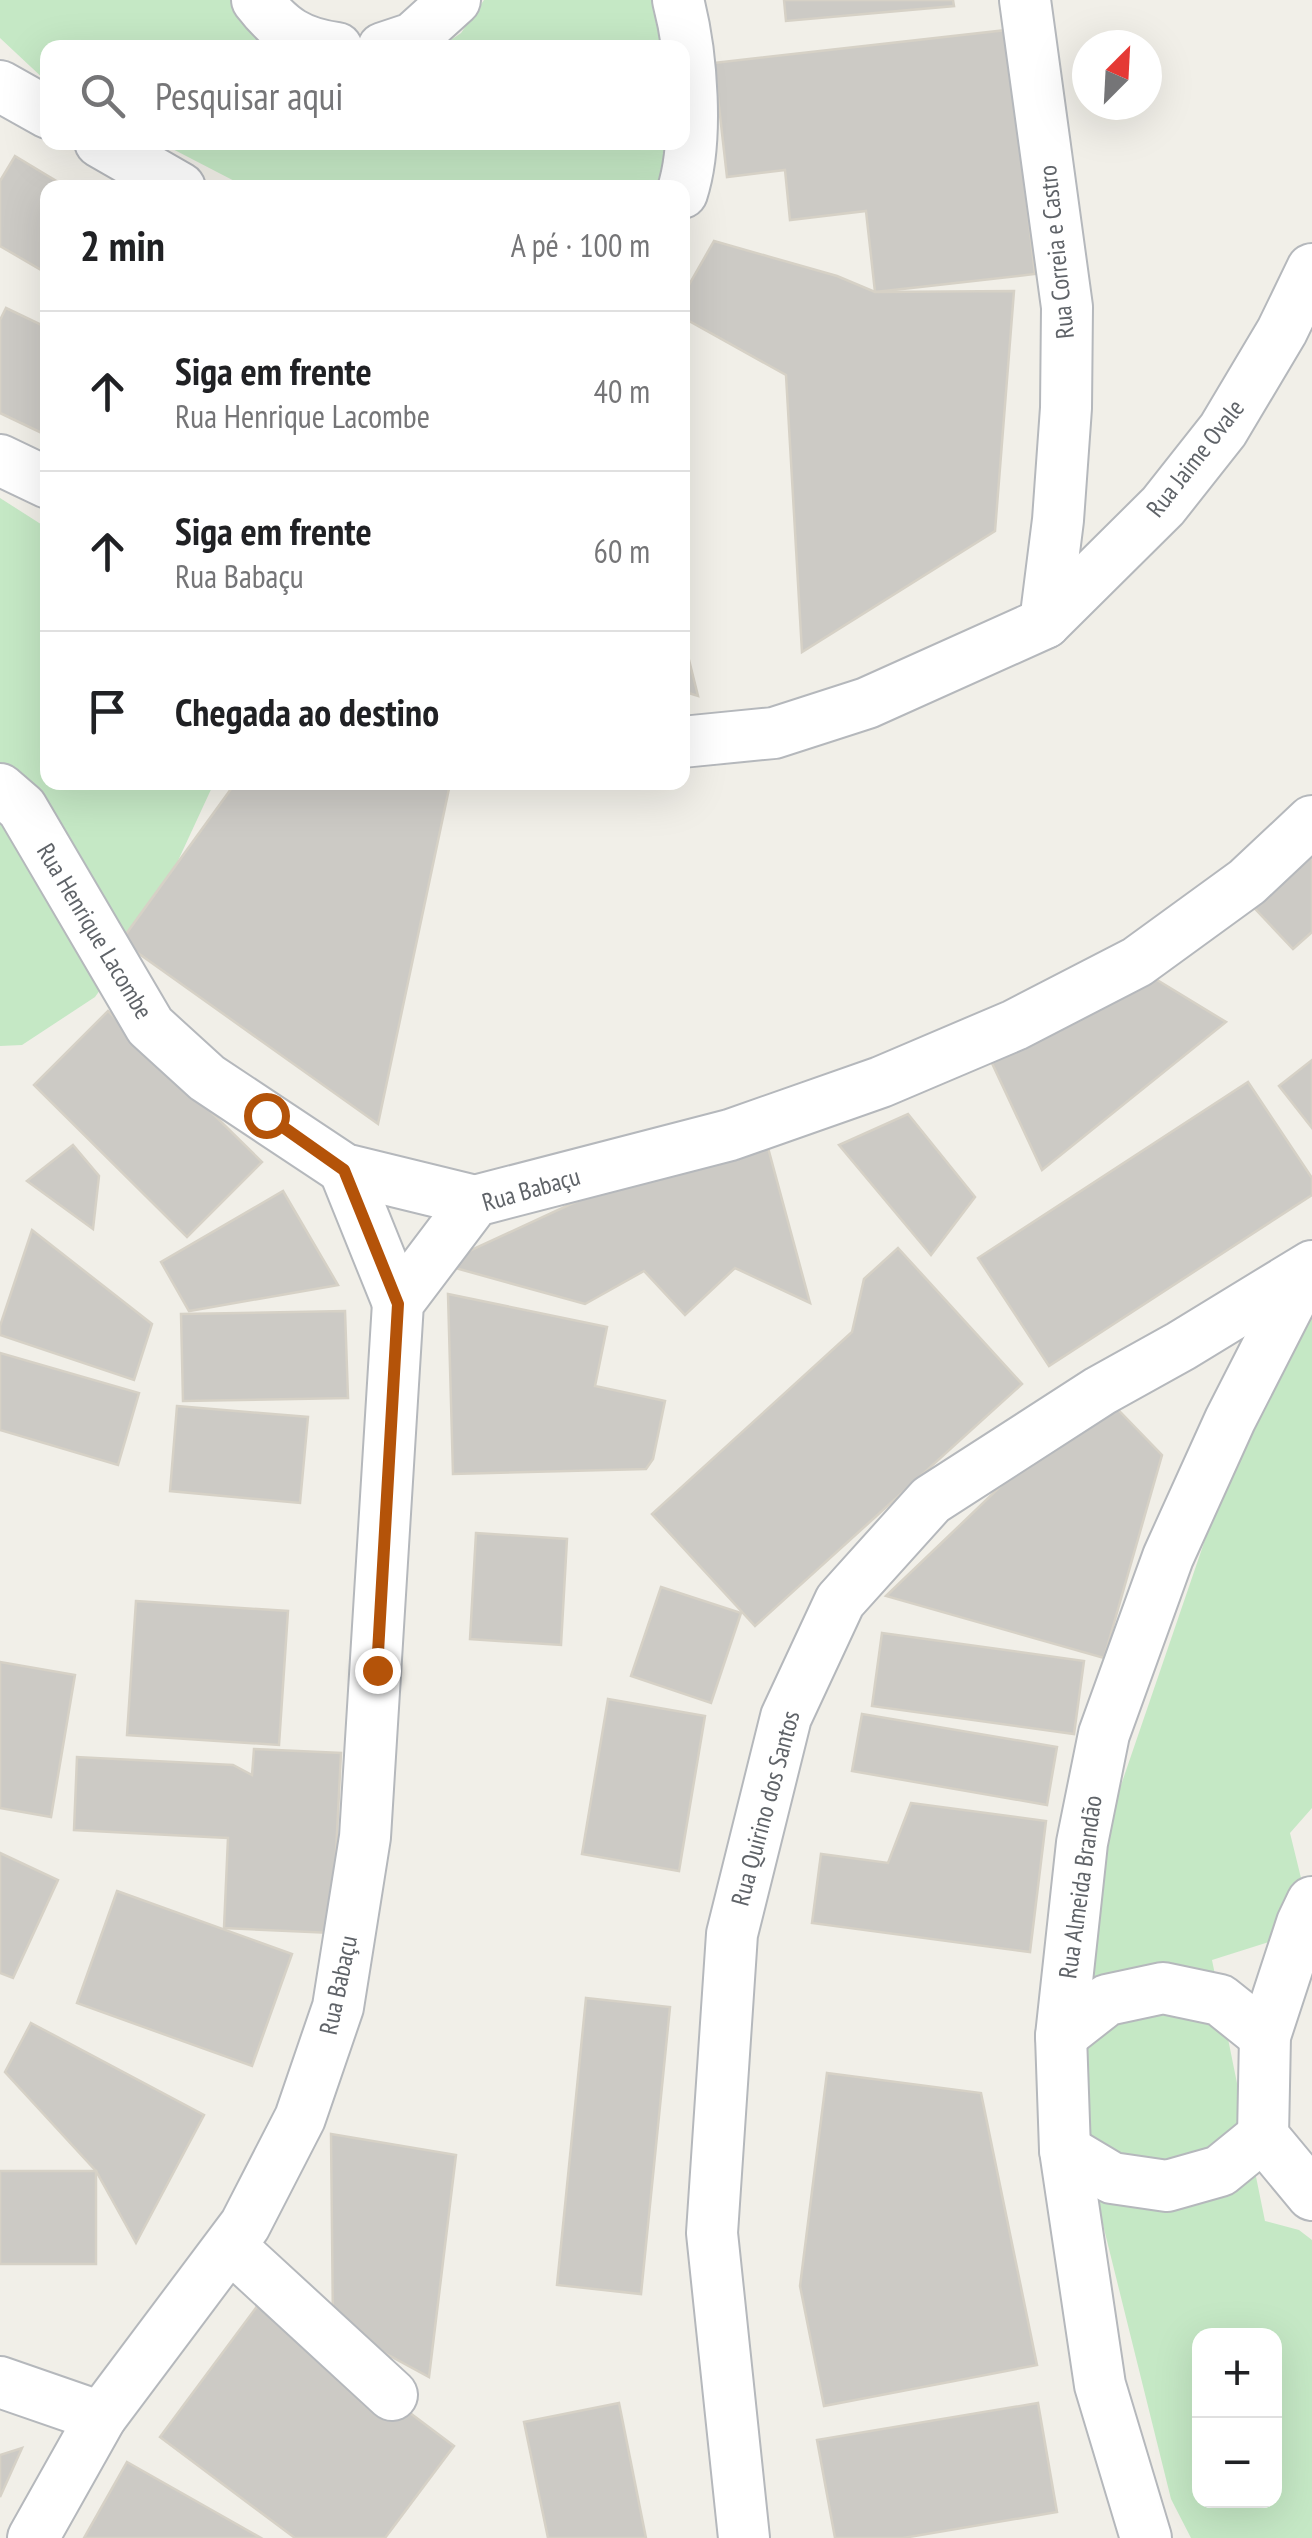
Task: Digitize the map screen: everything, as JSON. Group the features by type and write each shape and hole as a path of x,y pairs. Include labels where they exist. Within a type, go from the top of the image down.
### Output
{"street":[{"path":"258,0 276,24 304,40"},
{"path":"407,40 456,0"},
{"path":"678,0 686,40"},
{"name":"Rua Correia e Castro","path":"1025,0 1067,307 1066,408 1045,623"},
{"path":"690,82 690,134"},
{"path":"0,86 40,108"},
{"path":"114,150 166,180"},
{"path":"684,180 688,150"},
{"name":"Rua Jaime Ovale","path":"1045,623 1163,506 1224,430 1282,331 1312,269"},
{"path":"0,460 40,479"},
{"path":"690,741 774,733 867,703 1045,623"},
{"name":"Rua Henrique Lacombe","path":"0,789 22,808 150,1026 207,1078 344,1170 475,1202"},
{"name":"Rua Babaçu","path":"33,2538 101,2417 246,2226 300,2118 338,2007 366,1837 398,1304 475,1202 730,1135 880,1082 1015,1026 1137,962 1247,882 1312,820"},
{"path":"344,1170 398,1304"},
{"name":"Rua Almeida Brandão","path":"1146,2538 1100,2385 1065,2150 1061,2036 1082,1843 1104,1734 1168,1557 1230,1420 1309,1268"},
{"name":"Rua Quirino dos Santos","path":"744,2538 712,2232 732,1934 786,1718 840,1601 931,1500 1100,1391 1309,1268"},
{"path":"1312,1902 1265,2036 1263,2136 1312,2196"},
{"path":"1061,2036 1106,2000 1163,1988 1220,2000 1265,2036"},
{"path":"1065,2150 1112,2178 1167,2186 1220,2170 1263,2136"},
{"path":"230,2246 392,2396"},
{"path":"0,2382 101,2417"}],"green space":[{"path":"0,0 232,0 240,16 268,40 40,40 40,75 0,38"},
{"path":"484,0 652,0 660,40 451,40 461,33"},
{"path":"175,150 666,150 664,180 232,180"},
{"path":"0,498 40,524 40,790 211,790 151,919 95,997 22,1045 0,1046"},
{"path":"1312,1305 1312,1808 1290,1833 1301,1878 1272,1941 1212,1960 1265,2221 1299,2230 1312,2240 1312,2538 1191,2538 1171,2499 1080,2132 1095,1861 1220,1496"}],"building":[{"path":"784,0 953,0 954,6 786,21"},
{"path":"1007,30 1035,274 875,292 866,211 790,220 785,170 727,177 716,80 705,64"},
{"path":"15,156 55,180 40,180 40,269 0,246 0,181"},
{"path":"714,241 837,276 875,292 1014,291 995,531 802,652 786,375 690,321 690,283"},
{"path":"6,308 40,324 40,432 0,413 0,320"},
{"path":"690,664 698,696 690,694"},
{"path":"230,790 449,790 378,1124 121,941"},
{"path":"1312,834 1312,932 1293,949 1244,897"},
{"path":"1144,972 1226,1022 1042,1170 984,1046"},
{"path":"108,1011 262,1162 187,1237 34,1085"},
{"path":"1312,1060 1312,1128 1279,1086"},
{"path":"1248,1082 1312,1178 1312,1195 1049,1366 978,1258"},
{"path":"908,1114 975,1197 931,1255 839,1145"},
{"path":"767,1144 810,1303 735,1268 685,1315 644,1271 585,1304 441,1264 612,1185"},
{"path":"73,1145 99,1176 93,1229 27,1181"},
{"path":"283,1191 338,1285 189,1311 161,1262"},
{"path":"32,1230 152,1324 134,1380 0,1335"},
{"path":"898,1248 1022,1384 755,1626 652,1514 852,1332 864,1279"},
{"path":"448,1294 607,1327 595,1386 665,1401 653,1459 646,1469 453,1474"},
{"path":"345,1311 348,1398 183,1401 181,1314"},
{"path":"0,1353 139,1393 118,1465 0,1430"},
{"path":"1100,1391 1162,1455 1104,1658 886,1596"},
{"path":"177,1406 308,1417 300,1503 170,1491"},
{"path":"476,1533 567,1539 561,1645 470,1639"},
{"path":"661,1587 741,1613 711,1703 631,1676"},
{"path":"136,1601 288,1611 279,1745 127,1735"},
{"path":"882,1633 1084,1661 1074,1734 872,1706"},
{"path":"0,1662 75,1675 51,1817 0,1808"},
{"path":"608,1699 705,1716 679,1871 582,1854"},
{"path":"862,1714 1057,1747 1047,1805 852,1771"},
{"path":"254,1749 341,1753 332,1933 224,1928 228,1838 74,1830 77,1757 233,1765 252,1775"},
{"path":"911,1803 1046,1821 1030,1952 812,1923 821,1854 888,1863"},
{"path":"0,1853 58,1880 13,1978 0,1973"},
{"path":"117,1891 292,1954 252,2066 77,2003"},
{"path":"586,1998 670,2007 641,2294 557,2285"},
{"path":"31,2023 204,2115 136,2243 96,2171 5,2072"},
{"path":"827,2073 981,2093 1037,2365 824,2406 800,2286"},
{"path":"331,2134 456,2155 429,2377 333,2325"},
{"path":"0,2171 96,2171 96,2264 0,2264"},
{"path":"261,2301 454,2446 385,2538 295,2538 160,2437"},
{"path":"619,2403 646,2538 548,2538 524,2422"},
{"path":"1038,2403 1057,2512 903,2538 835,2538 817,2440"},
{"path":"22,2448 0,2497 0,2455"},
{"path":"127,2462 261,2538 84,2538"}],"route":[{"path":"266,1115 344,1170 398,1304 377,1670"}]}
